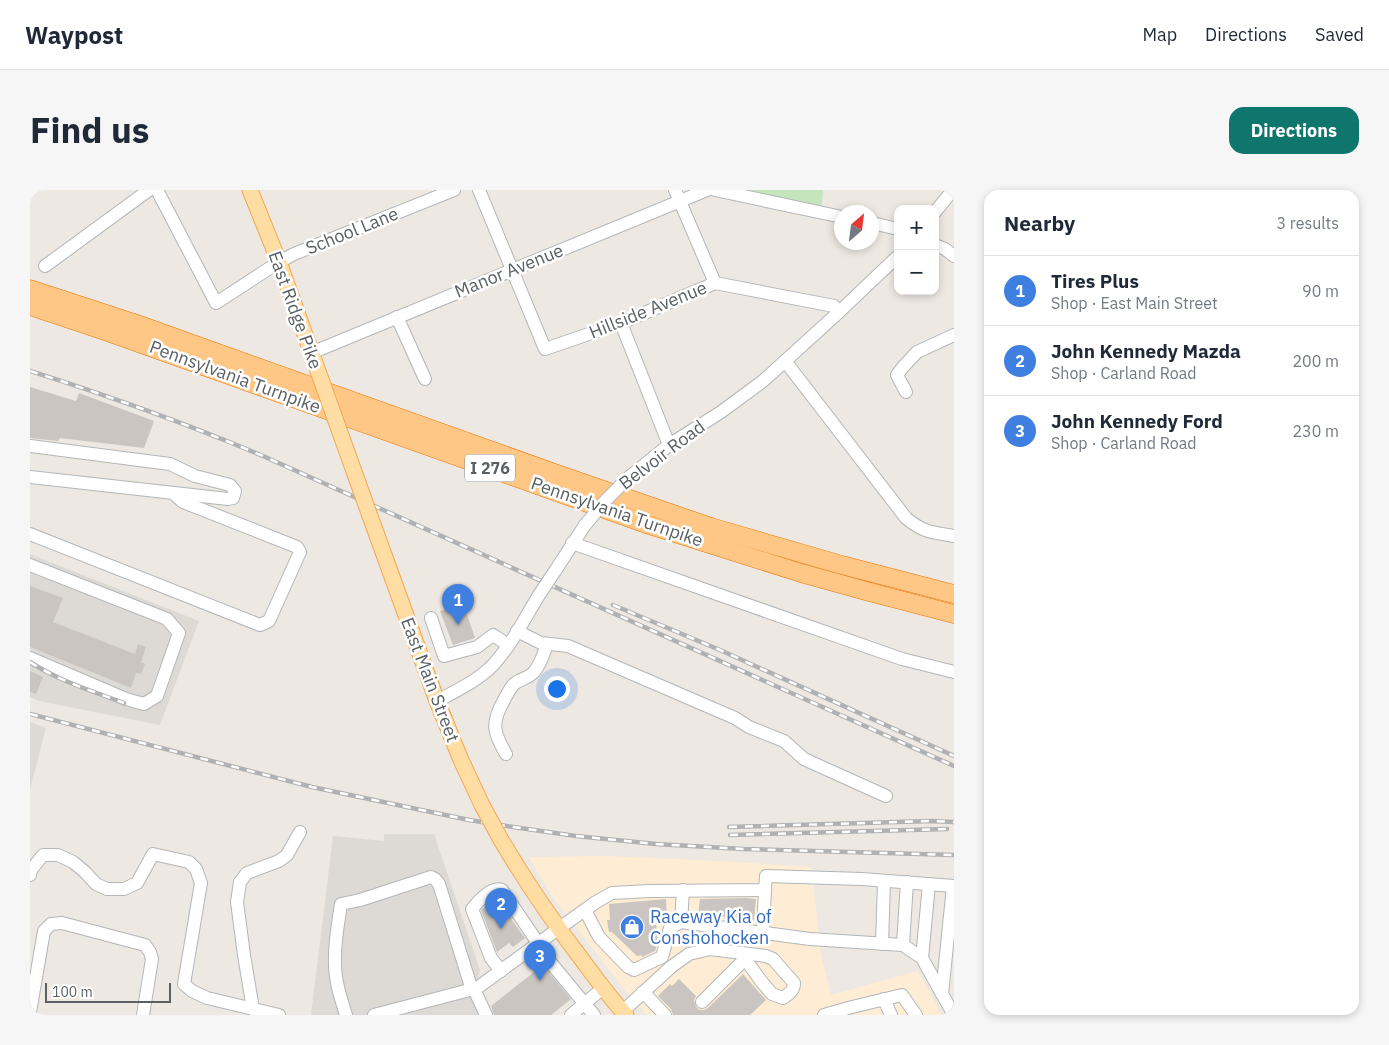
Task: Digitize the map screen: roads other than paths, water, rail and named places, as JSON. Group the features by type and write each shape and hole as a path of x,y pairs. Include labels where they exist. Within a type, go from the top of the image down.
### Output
{"highway":[{"name":"Pennsylvania Turnpike","path":"30,289 137,324 702,524 842,565 954,594"},
{"name":"Pennsylvania Turnpike","path":"30,306 111,333 649,525 801,573 954,614"}],"main road":[{"name":"East Ridge Pike","path":"250,190 279,262 370,516"},
{"name":"East Main Street","path":"370,516 437,701 482,805 534,894 558,929 603,988 625,1013"}],"street":[{"path":"45,266 149,190"},
{"name":"School Lane","path":"157,190 216,303 294,254 454,190"},
{"path":"479,190 512,270"},
{"name":"Manor Avenue","path":"311,353 512,270 678,196 707,190"},
{"path":"716,190 834,215"},
{"path":"939,207 954,190"},
{"path":"678,196 715,283"},
{"path":"879,225 894,228"},
{"path":"939,246 954,256"},
{"name":"Belvoir Road","path":"437,701 483,674 499,658 585,525 628,478 669,445 721,412 762,381 785,362 894,260"},
{"name":"Hillside Avenue","path":"512,270 545,349 621,323 715,283 834,306 839,312"},
{"path":"398,317 425,380"},
{"path":"621,323 669,445"},
{"path":"906,392 897,375 903,367 917,352 954,335"},
{"path":"785,362 906,518 917,527 928,532 954,536"},
{"path":"30,446 170,464 195,476 230,486 234,491 234,498 228,500 30,477"},
{"path":"30,534 260,625 269,621 300,552 297,547 183,502 173,493"},
{"path":"572,544 885,654 954,672"},
{"path":"30,565 167,619 180,633 157,696 144,704 126,699 30,658"},
{"path":"431,618 444,656 477,647 493,635 508,645"},
{"path":"517,631 541,643 568,646 735,718 749,727 784,741 804,759 886,796"},
{"path":"506,754 495,734 496,716 514,684 530,676 537,669 547,644"},
{"path":"253,1009 237,902 240,882 247,873 279,861 287,855 300,832"},
{"path":"30,875 30,870 42,855 58,855 73,862 96,884 107,889 124,889 137,883 153,854 189,862 196,869 201,883 184,984 192,992 207,998 280,1015"},
{"path":"762,933 766,876 908,882 954,886 942,994"},
{"path":"346,1015 338,987 335,965 341,904 360,900 431,877 439,884 471,990 476,1015"},
{"path":"882,944 884,881"},
{"path":"903,946 908,882"},
{"path":"922,958 929,884"},
{"path":"502,971 490,958 472,909 481,899 496,889 502,890 538,943"},
{"path":"374,1015 477,988 538,943 612,893 683,890 765,890"},
{"path":"681,922 683,890"},
{"path":"585,910 599,937 628,967 634,970 662,957 670,928 681,922 825,940 903,946 922,958 954,1015"},
{"path":"30,1012 44,931 51,924 62,923 145,945 150,952 152,960 143,1015"},
{"path":"625,1013 671,966 689,954 710,949 743,956 702,1002"},
{"path":"551,963 594,1015"},
{"path":"571,1015 603,988"},
{"path":"471,990 486,1015"},
{"path":"644,992 665,1015"},
{"path":"824,1015 863,1010 884,1000 902,995 916,1015"},
{"path":"884,1000 891,1015"}],"railway":[{"path":"30,371 148,411 263,456 954,766"},
{"path":"613,605 720,650 954,756"},
{"path":"30,662 64,680 124,703"},
{"path":"30,714 312,787 469,820 513,827 656,844 743,849 954,855"},
{"path":"729,827 931,821 954,822"},
{"path":"730,835 947,829"}],"place":[{"name":"Tires Plus","path":"458,625"},
{"name":"Raceway Kia of Conshohocken","path":"632,927"},
{"name":"John Kennedy Mazda","path":"501,929"},
{"name":"John Kennedy Ford","path":"540,981"}]}
